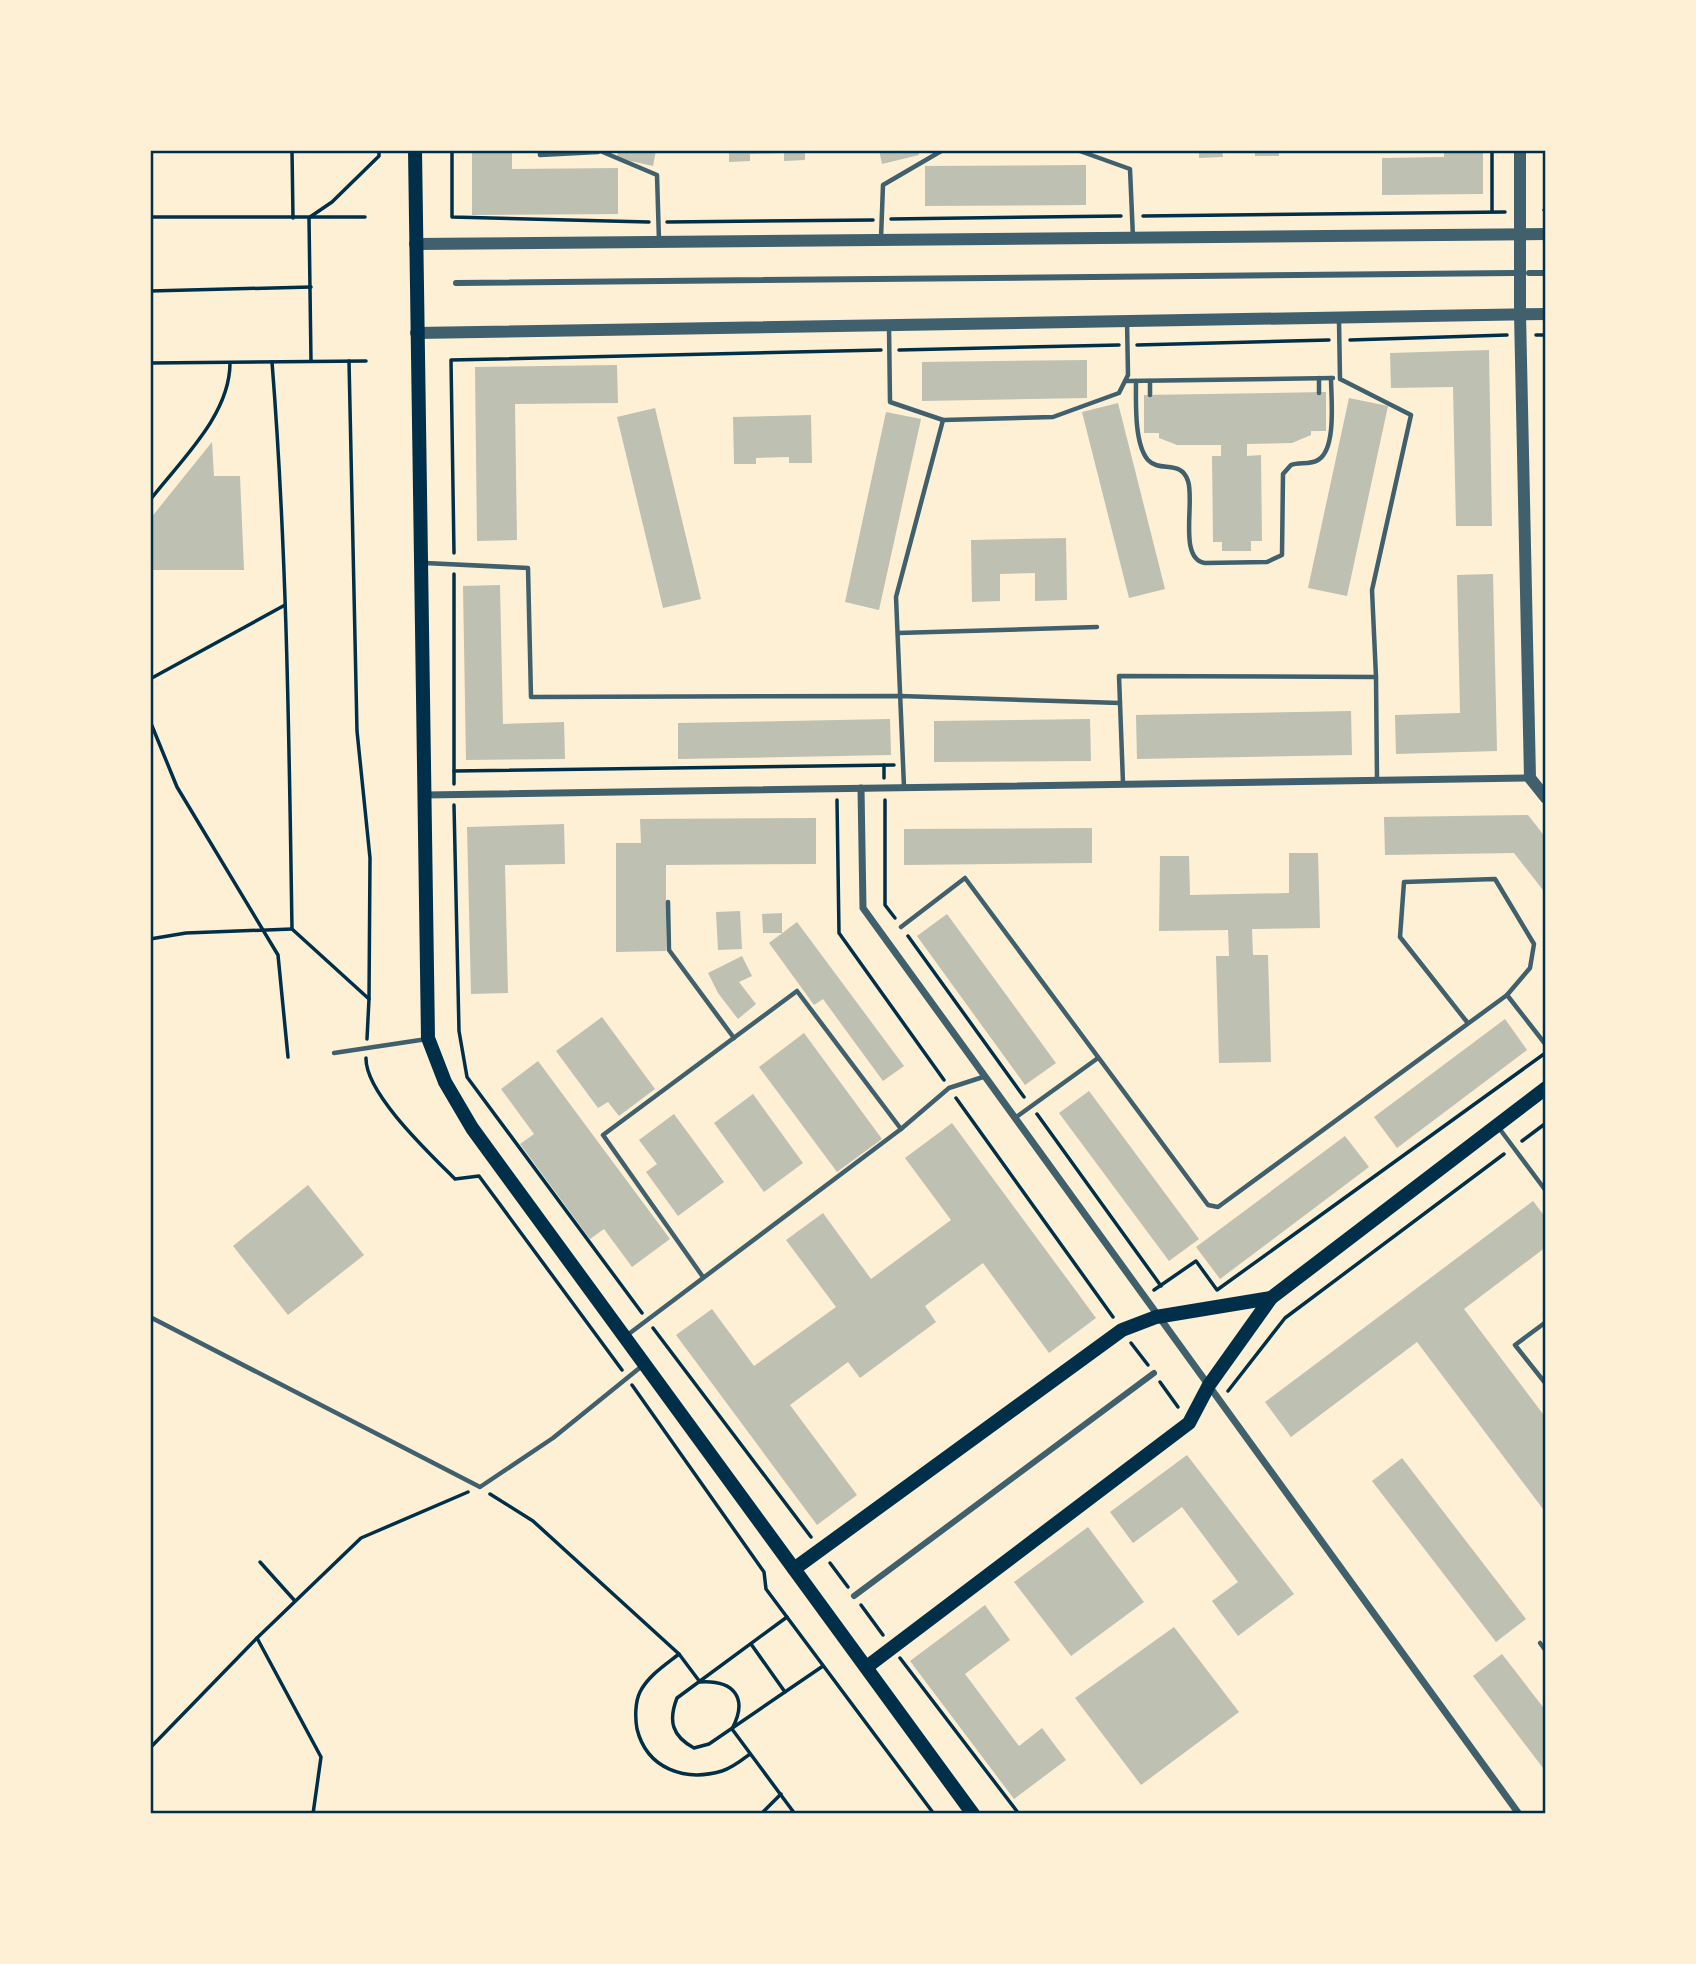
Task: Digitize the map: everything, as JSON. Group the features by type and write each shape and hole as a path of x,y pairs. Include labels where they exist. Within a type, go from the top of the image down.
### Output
{"main road":[{"path":"415,150 428,1038 444,1082 472,1128 868,1666 973,1814"},
{"path":"868,1666 1189,1423 1209,1385 1270,1298 1545,1088"},
{"path":"794,1569 1122,1329 1156,1317 1270,1298"}],"street":[{"path":"1520,150 1520,314 1530,778 1545,798"},
{"path":"415,244 1545,234"},
{"path":"1529,273 1545,273"},
{"path":"456,282 1515,274"},
{"path":"416,333 1545,314"},
{"path":"425,795 1530,778"},
{"path":"860,788 863,908 1156,1317 1209,1385 1519,1814"},
{"path":"854,1596 1154,1373"}],"lane":[{"path":"540,150 540,155 598,151 657,175 659,242"},
{"path":"881,240 883,185 943,150"},
{"path":"1077,150 1129,169 1133,239"},
{"path":"1339,316 1340,379"},
{"path":"890,324 890,402 943,420 1053,417 1114,395 1127,381 1128,320"},
{"path":"1319,378 1319,393"},
{"path":"1136,381 1137,425 1146,456 1155,464 1172,465 1185,475 1189,487 1190,552 1201,563 1218,563 1267,562 1276,560 1284,551 1283,474 1291,465 1316,461 1326,451 1331,427 1331,378"},
{"path":"1127,381 1340,379 1411,415 1371,590 1376,677 1377,781"},
{"path":"1150,381 1150,395"},
{"path":"904,787 896,597 943,420"},
{"path":"421,563 528,568 531,697 900,696 1120,704"},
{"path":"898,633 1097,627"},
{"path":"1123,784 1119,676 1376,677"},
{"path":"901,927 965,878 1208,1205 1218,1208 1507,995 1530,968 1534,944 1495,879 1404,882 1400,937 1467,1022"},
{"path":"668,902 669,950 734,1038"},
{"path":"704,1277 603,1135 797,991 901,1129"},
{"path":"1507,995 1545,1045"},
{"path":"334,1054 428,1038"},
{"path":"1014,1119 1098,1058"},
{"path":"625,1336 901,1129 949,1088 983,1077"},
{"path":"1496,1125 1545,1191"},
{"path":"150,1317 481,1487 553,1438 645,1363"},
{"path":"1545,1322 1515,1345 1545,1384"},
{"path":"1540,1643 1545,1651"}],"path":[{"path":"292,150 293,218"},
{"path":"309,218 332,202 379,156 379,150"},
{"path":"452,150 452,217 659,222 1505,210"},
{"path":"1492,150 1492,211"},
{"path":"150,217 365,217"},
{"path":"309,218 311,361"},
{"path":"150,291 311,288"},
{"path":"822,1529 811,1537 467,1077 459,1031 453,794 451,360 1545,335"},
{"path":"349,361 357,731 370,858 366,1069 399,1121 454,1179 479,1176"},
{"path":"150,363 366,361"},
{"path":"272,362 281,469 292,929"},
{"path":"150,500 218,412 230,380 230,363"},
{"path":"150,679 285,605"},
{"path":"150,721 177,787 278,955 288,1057"},
{"path":"884,765 885,905 1161,1286"},
{"path":"454,771 903,765"},
{"path":"837,788 839,933 1113,1318 1196,1261 1217,1290 1545,1053"},
{"path":"150,939 186,933 292,929 369,999"},
{"path":"150,1748 257,1638 361,1538 481,1487 533,1521 679,1654 700,1682"},
{"path":"260,1562 295,1601"},
{"path":"764,1572 766,1589 934,1814"},
{"path":"787,1617 677,1698 671,1712 672,1726 682,1741 694,1748 709,1744 823,1665"},
{"path":"257,1638 321,1756 313,1814"},
{"path":"751,1644 785,1692"},
{"path":"679,1654 656,1672 640,1692 635,1717 640,1739 657,1764 676,1774 697,1776 725,1771 750,1754"},
{"path":"897,1654 1018,1814"},
{"path":"700,1682 718,1681 730,1686 739,1701 740,1714 732,1729"},
{"path":"732,1729 795,1814"},
{"path":"761,1814 781,1794"}],"building":[{"path":"472,150 512,150 512,169 618,168 618,214 472,215"},
{"path":"618,150 656,150 653,166 617,158"},
{"path":"729,150 805,150 805,160 784,161 784,153 750,154 750,161 729,162"},
{"path":"879,150 918,150 919,155 882,164"},
{"path":"1199,150 1222,150 1223,157 1199,158"},
{"path":"1255,150 1279,150 1279,156 1255,156"},
{"path":"1444,150 1483,150 1483,194 1382,195 1382,158 1444,157"},
{"path":"1086,165 1086,205 925,206 925,166"},
{"path":"1489,350 1492,526 1456,526 1453,387 1391,388 1390,353"},
{"path":"1087,360 1087,398 922,401 922,362"},
{"path":"617,365 618,403 515,404 517,540 477,541 475,367"},
{"path":"1326,392 1326,431 1311,431 1311,435 1292,443 1247,444 1247,456 1261,455 1262,541 1251,541 1251,551 1222,551 1222,542 1213,542 1212,456 1221,456 1221,445 1177,445 1159,438 1159,433 1144,433 1144,395"},
{"path":"1349,398 1388,406 1347,596 1308,588"},
{"path":"1118,403 1165,589 1129,598 1082,412"},
{"path":"655,408 701,599 663,608 617,417"},
{"path":"886,412 921,419 879,610 845,602"},
{"path":"811,415 812,463 789,463 789,457 756,458 756,464 734,464 733,417"},
{"path":"212,442 214,476 240,476 244,570 150,570 150,519"},
{"path":"1066,538 1067,600 1035,601 1035,573 1000,574 1000,601 972,602 971,540"},
{"path":"1493,574 1497,751 1396,754 1395,715 1460,713 1457,575"},
{"path":"500,585 503,724 564,722 565,759 466,760 463,586"},
{"path":"1351,711 1352,755 1137,759 1136,715"},
{"path":"890,719 891,755 678,759 678,723"},
{"path":"1090,719 1091,761 934,762 934,721"},
{"path":"1528,815 1546,838 1546,894 1514,853 1385,855 1384,817"},
{"path":"816,818 816,864 666,865 666,951 616,952 616,843 641,843 640,819"},
{"path":"564,824 565,864 505,865 508,993 471,994 467,827"},
{"path":"1092,828 1092,863 904,865 904,829"},
{"path":"1289,853 1318,853 1320,928 1252,929 1253,955 1268,955 1271,1062 1219,1063 1216,956 1229,956 1228,930 1159,931 1160,856 1189,856 1190,895 1289,893"},
{"path":"740,911 742,949 718,950 716,912"},
{"path":"782,913 782,933 763,933 762,914"},
{"path":"947,914 1056,1063 1025,1085 917,936"},
{"path":"797,922 904,1066 883,1081 823,999 814,1005 769,943"},
{"path":"742,956 752,976 739,982 756,1004 738,1019 718,993 708,973"},
{"path":"602,1017 655,1089 619,1116 608,1102 598,1108 556,1051"},
{"path":"1505,1019 1527,1050 1397,1148 1374,1117"},
{"path":"804,1033 882,1139 837,1172 759,1067"},
{"path":"538,1061 670,1239 632,1267 604,1229 590,1239 520,1144 534,1134 501,1089"},
{"path":"1089,1091 1199,1239 1169,1261 1059,1113"},
{"path":"753,1094 803,1163 764,1192 714,1123"},
{"path":"674,1114 724,1182 678,1216 646,1172 657,1164 639,1140"},
{"path":"952,1123 1096,1318 1049,1353 983,1263 925,1306 936,1322 860,1378 848,1362 790,1405 857,1495 817,1525 676,1335 712,1309 754,1366 836,1307 786,1240 823,1213 871,1279 951,1220 905,1158"},
{"path":"1345,1136 1369,1167 1220,1279 1196,1247"},
{"path":"308,1185 364,1255 288,1315 233,1246"},
{"path":"1533,1201 1546,1218 1546,1247 1464,1309 1546,1418 1546,1513 1417,1342 1291,1437 1265,1402"},
{"path":"1187,1455 1294,1594 1238,1636 1212,1601 1238,1582 1182,1507 1133,1543 1110,1512"},
{"path":"1402,1458 1526,1619 1496,1642 1372,1481"},
{"path":"1088,1527 1144,1602 1071,1656 1014,1582"},
{"path":"985,1605 1010,1640 965,1674 1019,1746 1042,1728 1066,1760 1014,1799 910,1661"},
{"path":"1174,1627 1239,1712 1141,1785 1075,1698"},
{"path":"1502,1654 1546,1711 1546,1772 1473,1676"}]}
